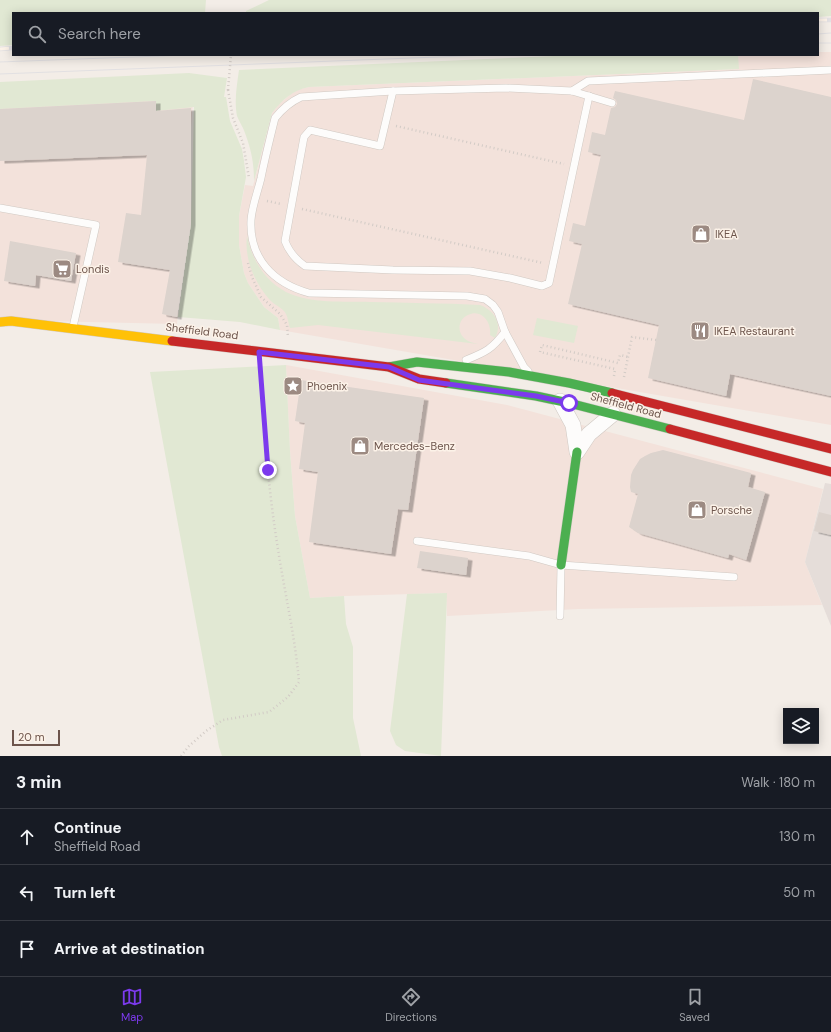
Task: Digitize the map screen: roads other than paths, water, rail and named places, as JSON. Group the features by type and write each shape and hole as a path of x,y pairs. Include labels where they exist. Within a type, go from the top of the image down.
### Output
{"main road":[{"path":"0,316 11,321"},
{"name":"Sheffield Road","path":"11,321 389,367 417,362 509,372 569,383 649,402 831,449"},
{"path":"0,322 11,321"},
{"name":"Sheffield Road","path":"389,367 419,380 536,396 560,401 831,472"},
{"path":"561,565 577,452"}],"street":[{"path":"560,401 573,425 577,452"},
{"path":"577,452 589,434 613,414"}],"lane":[{"path":"572,91 588,81 831,70"},
{"path":"533,377 524,367 505,332 498,312 486,299 476,296 308,292 288,285 270,271 260,258 254,246 251,219 275,118 291,101 301,97 393,90 506,88 572,91 612,102"},
{"path":"393,90 380,146 310,130 304,137 285,241 294,259 304,266 393,270 470,271 510,278 542,286 549,283 589,96"},
{"path":"0,208 96,225 73,328"},
{"path":"453,365 486,352 497,343 505,332"},
{"path":"417,541 529,556 561,565 734,577"},
{"path":"560,616 561,565"}],"tram line":[{"path":"819,34 831,33"},
{"path":"819,43 831,43"},
{"path":"0,62 159,56"},
{"path":"0,74 463,56"}],"railway":[{"path":"819,20 831,20"},
{"path":"0,49 12,48"}],"place":[{"name":"IKEA","path":"701,234"},
{"name":"Londis","path":"62,269"},
{"name":"IKEA Restaurant","path":"700,331"},
{"name":"Phoenix","path":"293,386"},
{"name":"Mercedes-Benz","path":"360,446"},
{"name":"Porsche","path":"697,510"}]}
